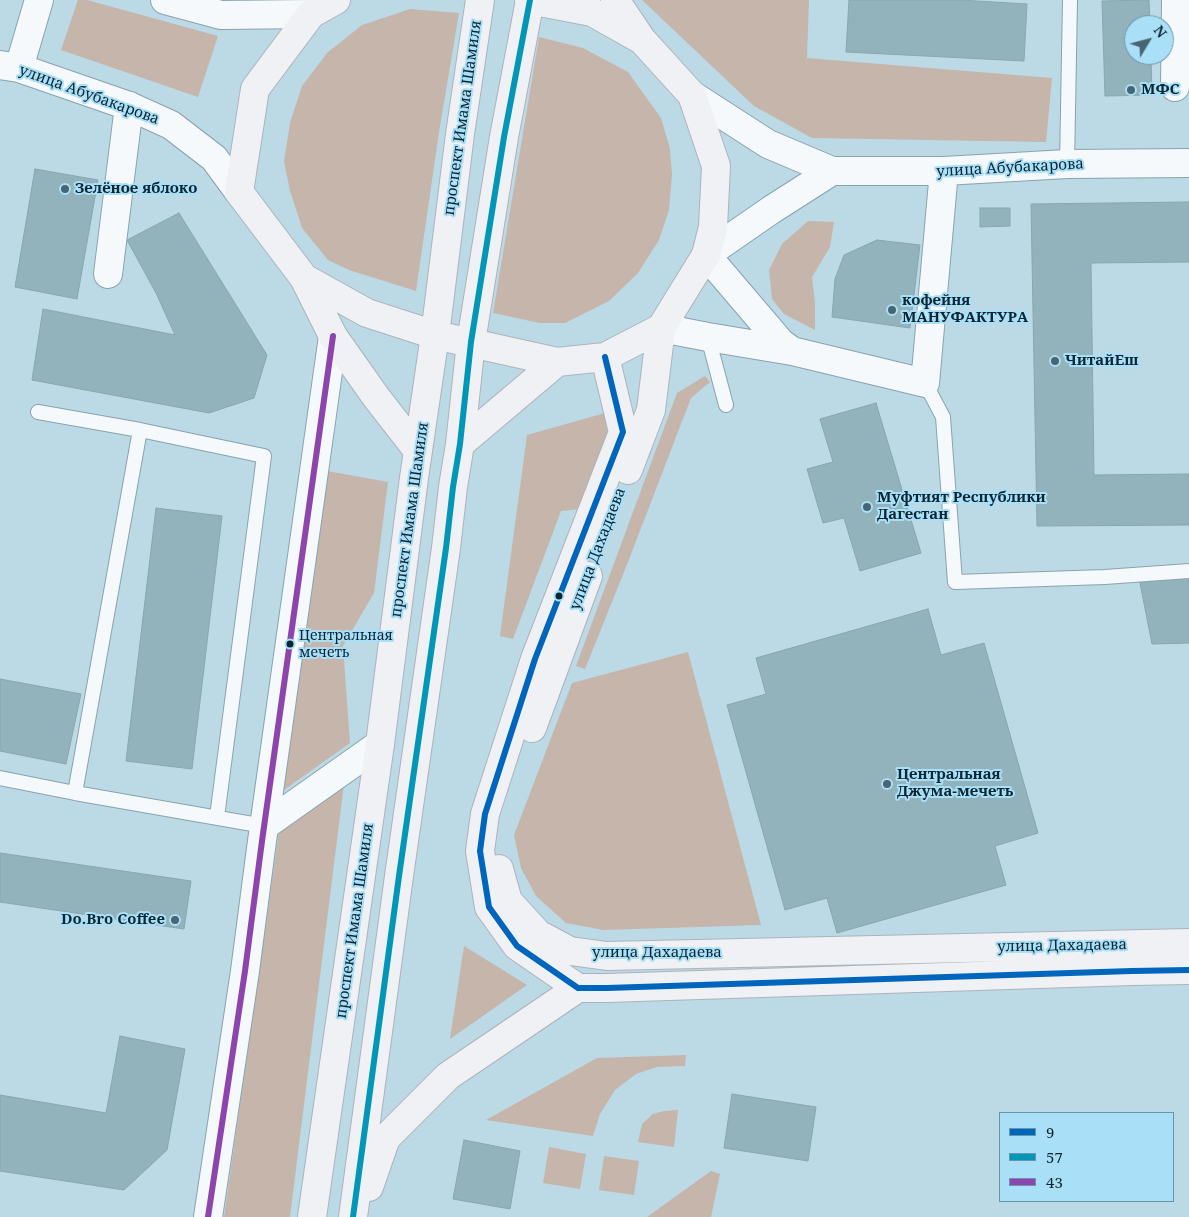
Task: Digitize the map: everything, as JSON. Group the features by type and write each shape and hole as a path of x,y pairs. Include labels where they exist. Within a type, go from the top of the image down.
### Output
{"main road":[{"path":"239,192 255,89 311,14 336,0"},
{"name":"проспект Имама Шамиля","path":"312,1217 380,744 460,134 480,0"},
{"path":"353,1217 397,886 446,548 471,342 504,137 530,0"},
{"name":"улица Абубакарова","path":"239,192 304,278 366,313 435,335 556,362 605,357 661,328 706,256 713,227 716,166 692,95 642,40 592,12 530,0"},
{"path":"615,0 642,40"},
{"path":"304,278 333,336 376,397 418,451"},
{"name":"улица Дахадаева","path":"661,328 651,410 572,616 499,820 495,858 508,901 538,934 570,951 608,956 1189,943"},
{"name":"улица Дахадаева","path":"605,357 623,432 535,659 485,814 480,851 489,907 517,946 578,988 1189,970"},
{"path":"460,444 556,362"},
{"path":"359,1217 386,1138 448,1076 578,988"}],"street":[{"path":"10,66 39,0"},
{"path":"165,0 221,15 311,14"},
{"path":"1175,88 1176,0"},
{"name":"улица Абубакарова","path":"10,66 129,106 171,125 214,158 239,192"},
{"name":"улица Абубакарова","path":"692,95 768,144 832,171 944,171 1067,164 1189,163"},
{"path":"108,274 129,106"},
{"name":"улица Абубакарова","path":"706,256 771,210 832,171"},
{"path":"661,328 792,351 925,383 944,171"},
{"path":"706,256 781,343 792,351"},
{"path":"208,1217 245,971 333,336"},
{"path":"263,834 380,744"}],"lane":[{"path":"1067,164 1070,0"},
{"path":"708,337 726,405"},
{"path":"925,383 943,417 955,582 1189,571"},
{"path":"38,412 140,430 264,456 217,818"},
{"path":"75,793 140,430"},
{"path":"0,778 217,818 263,834"}],"shaded area":[{"path":"78,0 87,0 218,36 198,97 61,50"},
{"path":"642,0 809,0 807,58 1052,78 1046,142 812,138 754,106"},
{"path":"410,9 459,13 439,132 416,291 349,270 328,260 302,228 290,191 284,161 290,123 302,86 327,53 362,25"},
{"path":"539,37 583,48 628,72 661,118 670,149 672,175 669,210 659,240 638,273 609,301 565,323 540,323 493,313"},
{"path":"808,221 834,222 830,247 812,277 815,303 815,330 784,314 772,299 769,270 782,244"},
{"path":"705,376 710,382 691,398 585,669 576,666 677,393"},
{"path":"605,413 608,439 581,509 561,511 513,639 500,636 527,435"},
{"path":"327,471 388,482 374,593 343,646 350,743 284,790"},
{"path":"688,652 761,925 603,930 566,923 536,896 521,868 514,835 572,683"},
{"path":"344,784 290,1217 224,1217 279,831"},
{"path":"464,946 527,985 450,1039"},
{"path":"686,1055 685,1066 657,1067 636,1074 615,1090 600,1114 593,1136 486,1120 597,1058"},
{"path":"678,1110 674,1147 638,1142 642,1124 653,1114"},
{"path":"549,1147 586,1154 580,1189 543,1183"},
{"path":"604,1156 639,1161 634,1195 599,1190"},
{"path":"711,1171 720,1174 711,1217 647,1217"}],"building":[{"path":"849,0 960,0 1027,4 1024,61 846,52"},
{"path":"1149,0 1150,15 1124,15 1124,65 1151,65 1152,95 1105,96 1102,1"},
{"path":"35,169 98,180 77,299 15,287"},
{"path":"1189,202 1189,262 1091,263 1094,475 1189,474 1189,525 1037,526 1031,204"},
{"path":"980,208 1010,208 1010,226 980,227"},
{"path":"179,213 267,355 254,398 209,413 32,380 43,309 175,335 156,293 127,240"},
{"path":"877,240 920,245 910,328 832,317 835,279 844,255"},
{"path":"876,403 921,553 860,571 844,518 823,523 807,469 833,462 820,419"},
{"path":"156,508 222,516 192,769 126,761"},
{"path":"1189,577 1189,643 1152,644 1139,578"},
{"name":"Центральная Джума-мечеть","path":"928,609 941,655 984,643 1038,833 995,846 1006,885 837,933 827,898 785,910 727,705 766,694 756,658"},
{"path":"0,679 81,694 66,764 0,751"},
{"path":"0,853 191,881 184,929 0,902"},
{"path":"120,1036 185,1049 167,1150 124,1190 0,1171 0,1095 106,1113"},
{"path":"732,1094 816,1107 808,1161 724,1148"},
{"path":"464,1140 520,1151 510,1209 453,1199"}],"transit line":[{"name":"57","path":"353,1217 446,548 471,342 504,137 530,0"},
{"name":"43","path":"208,1217 245,971 333,336"},
{"name":"9","path":"605,357 623,432 535,659 485,814 480,851 489,907 517,946 578,988 1189,970"}],"place":[{"name":"МФС","path":"1131,90"},
{"name":"Зелёное яблоко","path":"65,189"},
{"name":"кофейня МАНУФАКТУРА","path":"892,310"},
{"name":"ЧитайЕш","path":"1055,361"},
{"name":"Муфтият Республики Дагестан","path":"867,507"},
{"name":"Центральная мечеть","path":"290,644"},
{"name":"Центральная Джума-мечеть","path":"887,784"},
{"name":"Do.Bro Coffee","path":"175,920"}]}
